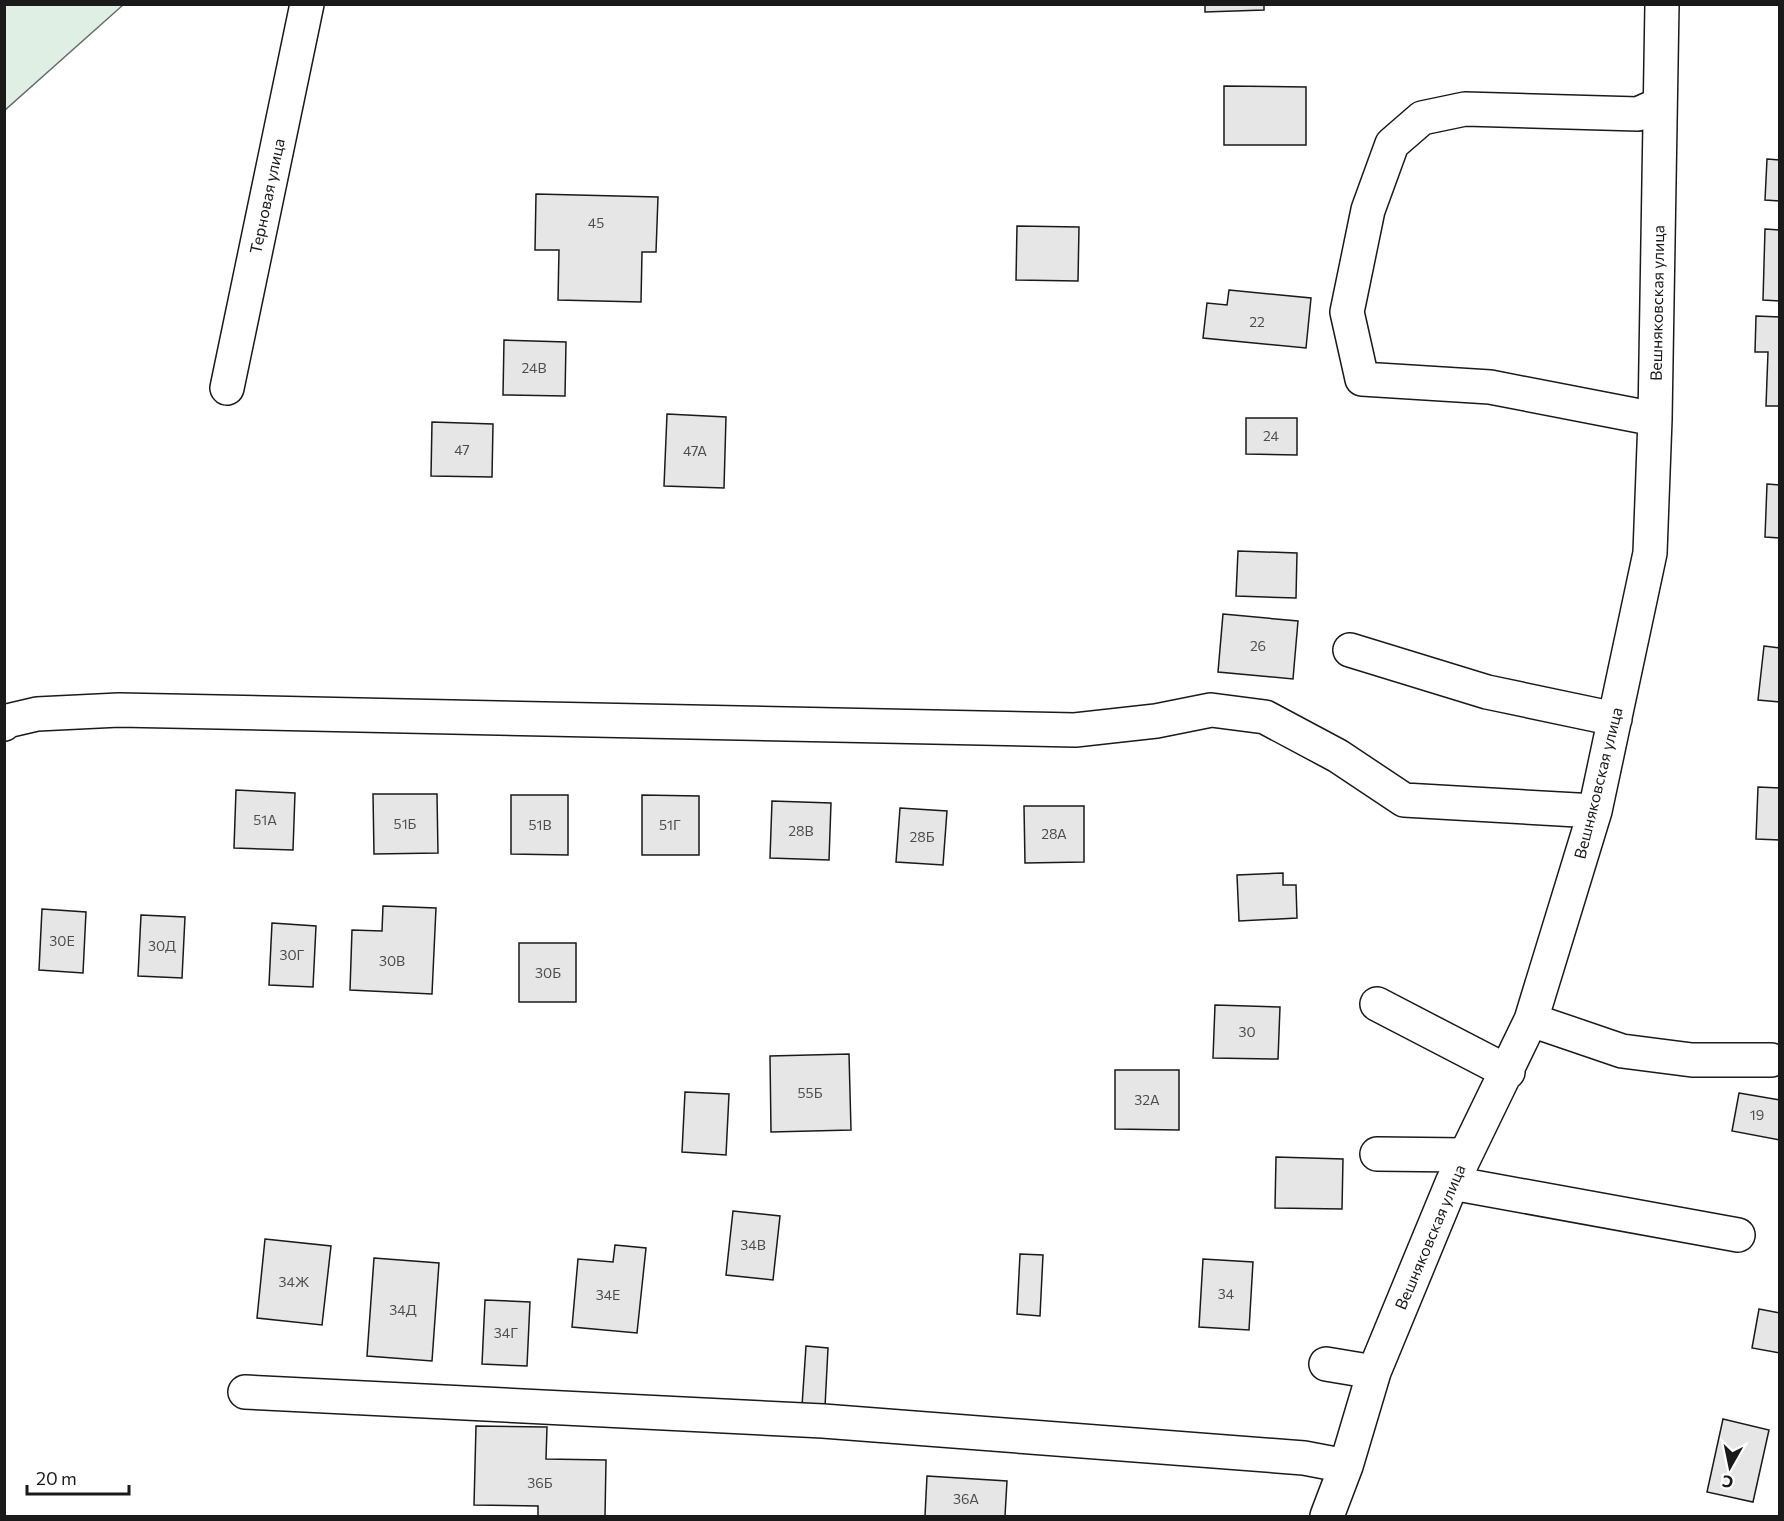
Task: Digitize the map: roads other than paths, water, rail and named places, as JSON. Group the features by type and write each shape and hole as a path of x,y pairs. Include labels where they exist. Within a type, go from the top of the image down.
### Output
{"street":[{"name":"Терновая улица","path":"228,388 307,4"},
{"name":"Вешняковская улица","path":"1327,1516 1346,1466 1374,1372 1459,1169 1508,1072 1531,1020 1595,811 1650,553 1655,419 1662,4"},
{"path":"1655,419 1490,387 1362,380 1347,312 1368,210 1392,144 1422,118 1466,109 1638,114 1660,104"},
{"path":"1350,650 1487,692 1615,719"},
{"path":"4,724 7,721 37,714 119,710 1075,730 1156,721 1211,710 1265,717 1338,756 1404,800 1595,811"},
{"path":"1377,1004 1508,1072"},
{"path":"1531,1020 1622,1051 1692,1060 1771,1060"},
{"path":"1377,1154 1459,1169 1738,1235"},
{"path":"1326,1364 1374,1372"},
{"path":"245,1392 823,1421 1304,1458 1346,1466"}]}
